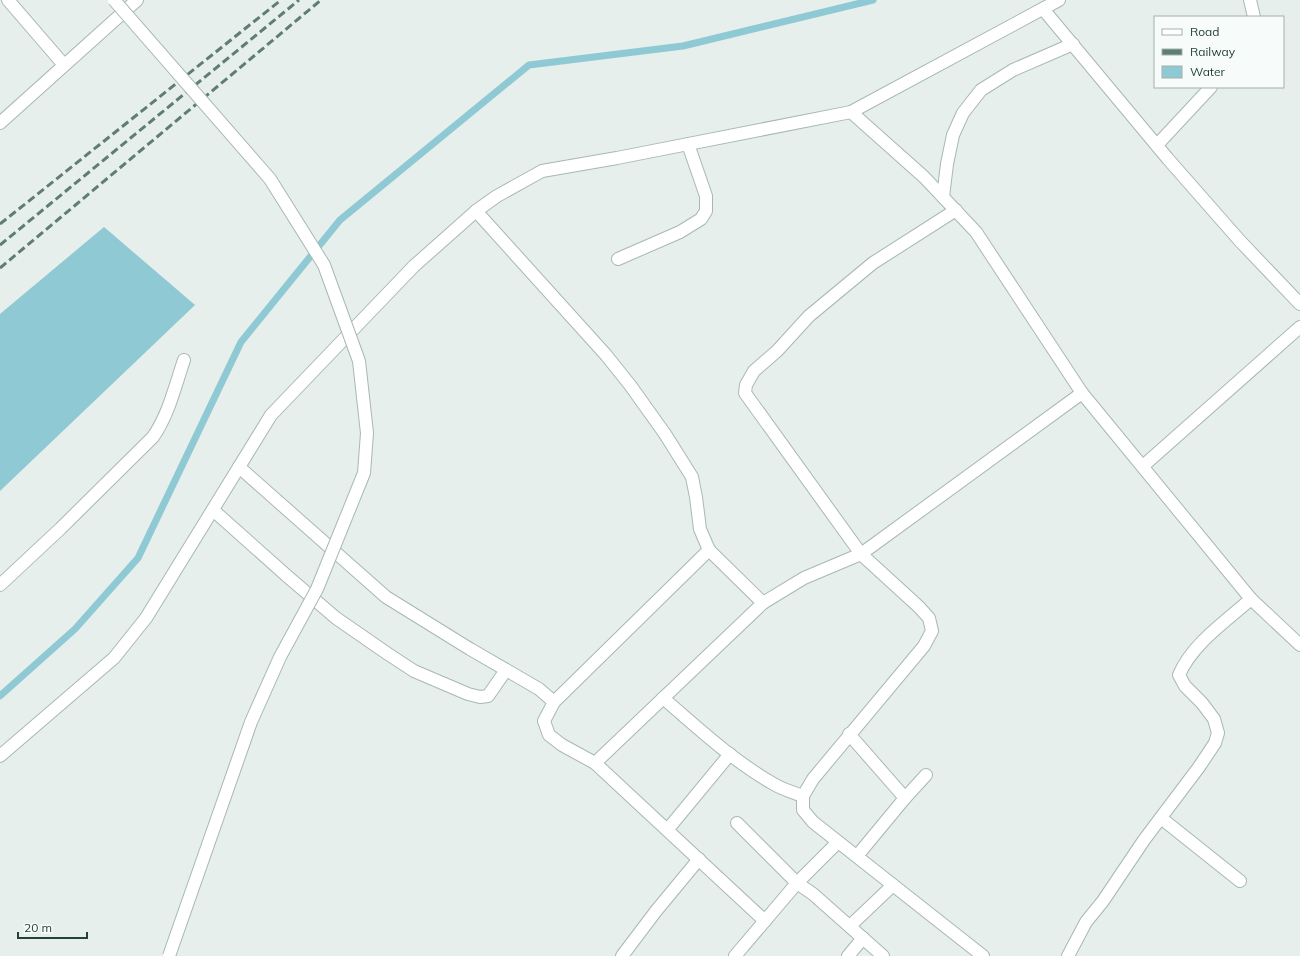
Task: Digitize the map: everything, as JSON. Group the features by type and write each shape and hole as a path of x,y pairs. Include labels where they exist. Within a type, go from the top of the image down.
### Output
{"street":[{"path":"8,0 64,65"},
{"path":"114,0 270,179 324,265 359,361 367,433 364,473 317,589 280,657 251,722 169,956"},
{"path":"0,123 137,0"},
{"path":"0,756 114,658 146,618 271,415 414,266 476,211 497,196 542,171 850,112 1059,0"},
{"path":"1250,0 1254,16"},
{"path":"1043,9 1240,241 1300,304"},
{"path":"943,197 947,164 953,135 963,113 981,90 1012,70 1073,44"},
{"path":"1157,145 1210,88"},
{"path":"850,112 924,177 976,232 1082,393 1251,599 1300,645"},
{"path":"618,259 680,232 701,220 706,210 706,196 688,144"},
{"path":"956,210 873,263 809,316 777,351 754,372 746,385 745,393 861,554 919,607 929,618 932,631 924,646 813,779 803,796 803,810 813,822 984,956"},
{"path":"476,211 606,355 630,385 665,434 692,477 700,529 709,550 763,603"},
{"path":"1143,466 1300,327"},
{"path":"0,585 65,524 153,437 164,419 184,360"},
{"path":"595,763 763,603 804,578 861,554 1082,393"},
{"path":"239,467 386,597 539,689 554,702"},
{"path":"213,510 336,618 414,671 468,694 480,697 488,696 506,670"},
{"path":"709,550 554,702 544,721 549,735 562,745 595,763 668,829 765,921"},
{"path":"1071,954 1086,922 1103,902 1160,818 1199,768 1215,743 1218,733 1214,719 1202,703 1185,686 1179,675 1184,664 1198,646 1251,599"},
{"path":"663,698 730,754 773,784 803,796"},
{"path":"849,734 905,798"},
{"path":"668,829 730,754"},
{"path":"857,856 926,775"},
{"path":"1160,818 1240,881"},
{"path":"737,823 797,883 813,894 883,956"},
{"path":"735,956 797,883 838,842"},
{"path":"622,956 656,911 699,859"},
{"path":"850,926 893,884"},
{"path":"848,956 863,938"}],"water":[{"path":"104,227 195,305 0,491 0,314"}],"waterway":[{"path":"0,696 75,629 138,558 241,342 340,220 529,65 683,46 873,0"}],"railway":[{"path":"0,224 281,0"},
{"path":"0,245 299,0"},
{"path":"0,268 321,0"}]}
